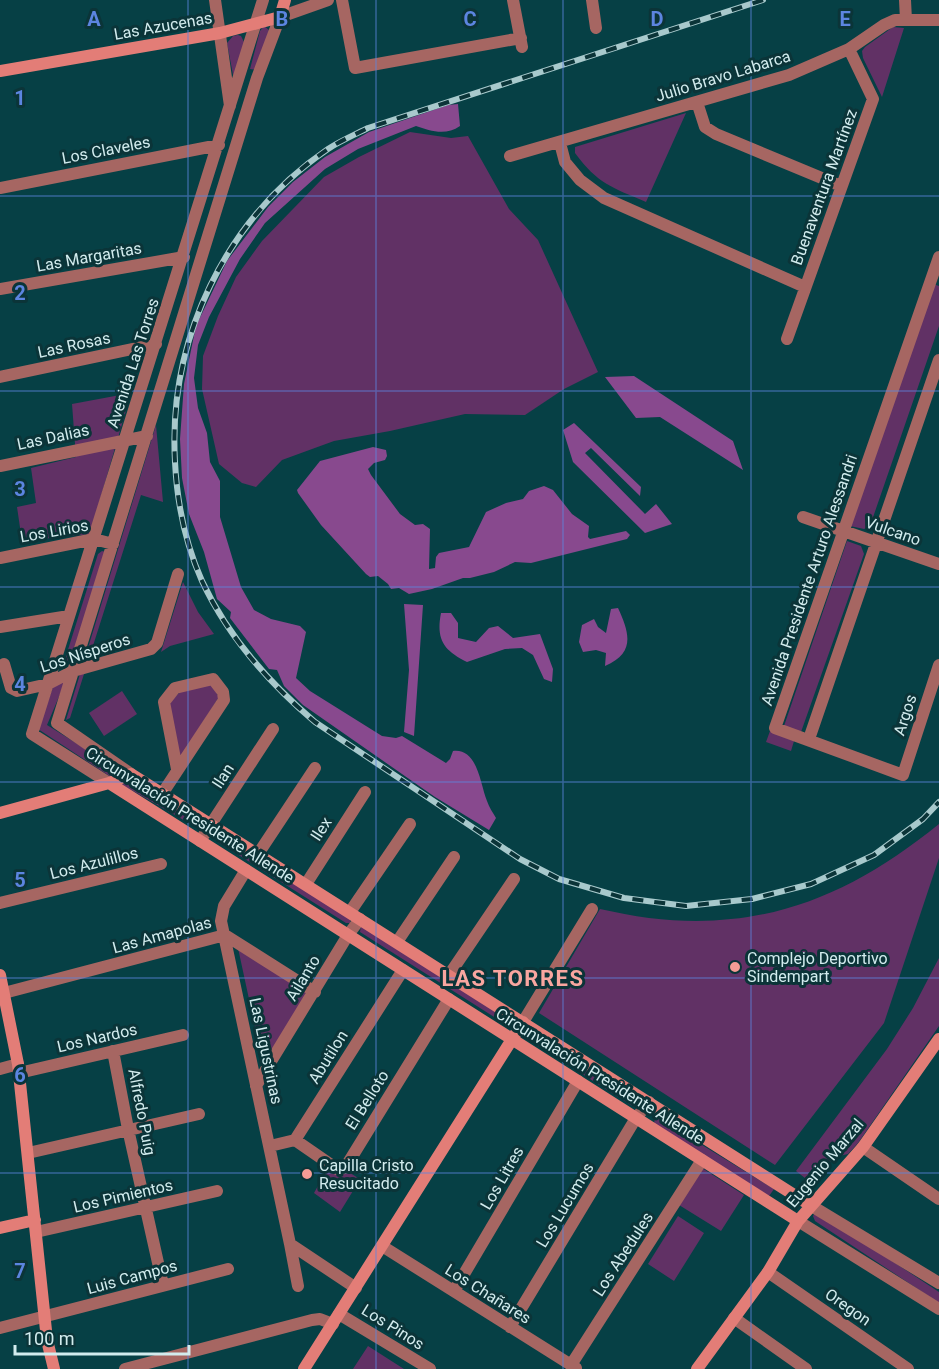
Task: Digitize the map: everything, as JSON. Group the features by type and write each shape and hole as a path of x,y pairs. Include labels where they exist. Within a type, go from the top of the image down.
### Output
{"main road":[{"name":"Avenida Las Torres","path":"280,17 285,0"},
{"name":"Las Azucenas","path":"0,71 220,33 280,17"},
{"path":"0,813 109,783 131,774"},
{"name":"Circunvalación Presidente Allende","path":"131,774 810,1204"},
{"name":"Circunvalación Presidente Allende","path":"109,783 798,1221"},
{"path":"1,983 19,1068 47,1340 54,1369"},
{"path":"304,1369 523,1022"},
{"name":"Eugenio Marzal","path":"701,1368 768,1272 810,1204 863,1147 939,1039"},
{"name":"Los Pimientos","path":"0,1228 35,1226"}],"street":[{"path":"215,0 230,110"},
{"name":"Avenida Las Torres","path":"32,734 263,0"},
{"name":"Las Azucenas","path":"280,17 328,0"},
{"path":"342,0 355,68 522,43 513,0"},
{"path":"592,0 596,28"},
{"path":"905,0 906,20"},
{"name":"Avenida Las Torres","path":"57,723 257,78 280,17"},
{"name":"Julio Bravo Labarca","path":"510,156 789,75 849,49 895,20 939,20"},
{"name":"Buenaventura Martínez","path":"787,339 873,99 849,49"},
{"path":"697,102 705,127 716,134 841,186"},
{"path":"560,142 565,162 580,180 604,198 805,287"},
{"name":"Los Claveles","path":"0,188 219,145"},
{"name":"Las Margaritas","path":"0,289 184,257"},
{"name":"Avenida Presidente Arturo Alessandri","path":"809,739 775,728 938,265"},
{"name":"Las Rosas","path":"0,377 156,344"},
{"path":"809,739 876,542 935,385 939,360"},
{"name":"Las Dalias","path":"0,466 147,436"},
{"name":"Vulcano","path":"803,517 939,564"},
{"name":"Los Lirios","path":"0,558 94,539 113,544"},
{"name":"Los Nísperos","path":"4,664 13,690 17,691 48,684 73,671 151,649 157,643 178,574"},
{"path":"0,627 69,616"},
{"name":"Argos","path":"809,739 903,775 939,665"},
{"path":"162,794 224,700 223,692 213,679 175,688 164,702 177,769"},
{"name":"Circunvalación Presidente Allende","path":"57,723 131,774"},
{"name":"Ilan","path":"200,841 273,729"},
{"name":"Circunvalación Presidente Allende","path":"32,734 109,783"},
{"path":"258,854 315,768"},
{"name":"Ilex","path":"306,884 365,792"},
{"name":"Ailanto","path":"256,1086 315,992 348,935 355,916 410,824"},
{"path":"397,942 454,857"},
{"name":"Los Azulillos","path":"0,903 161,864"},
{"name":"Las Ligustrinas","path":"246,870 224,906 221,921 298,1286"},
{"path":"449,975 514,879"},
{"path":"523,1022 592,909"},
{"name":"Las Amapolas","path":"1,983 225,935 315,992"},
{"name":"Abutilon","path":"295,1140 403,970"},
{"name":"El Belloto","path":"295,1140 337,1169 345,1167 449,999"},
{"name":"Los Nardos","path":"0,1069 19,1068 114,1051 183,1035"},
{"name":"Alfredo Puig","path":"114,1051 128,1129 163,1285"},
{"name":"Los Litres","path":"454,1292 578,1081"},
{"name":"Los Lucumos","path":"510,1327 636,1118 649,1102"},
{"path":"28,1153 199,1114"},
{"path":"270,1146 295,1140"},
{"path":"863,1147 939,1199"},
{"name":"Los Abedules","path":"574,1367 702,1160"},
{"name":"Los Pimientos","path":"35,1226 145,1207 217,1191"},
{"name":"Circunvalación Presidente Allende","path":"810,1204 939,1283"},
{"name":"Circunvalación Presidente Allende","path":"798,1221 939,1309"},
{"path":"290,1244 356,1288"},
{"name":"Los Chañares","path":"382,1246 574,1367"},
{"name":"Luis Campos","path":"0,1328 228,1269"},
{"name":"Oregon","path":"768,1272 908,1369"},
{"path":"734,1318 806,1369"},
{"path":"125,1369 312,1320 336,1319"},
{"name":"Los Pinos","path":"336,1319 430,1369"}],"shaded area":[{"path":"264,26 269,30 257,70 250,69 260,31"},
{"path":"893,27 904,28 882,97 863,58 862,51"},
{"path":"238,35 245,44 234,80 227,43 233,36"},
{"path":"458,104 460,126 444,132 416,126 358,149 325,169 265,223 240,259 209,317 198,345 194,378 198,408 207,433 210,462 220,481 220,517 241,587 254,610 271,619 300,626 306,632 296,678 310,691 382,736 396,738 402,736 446,763 453,751 468,755 477,768 488,803 496,818 489,830 435,797 303,705 284,686 277,670 269,669 230,618 231,612 217,599 204,552 189,514 182,478 180,439 184,384 196,326 227,261 268,207 293,182 325,157 369,132 448,105"},
{"path":"686,113 646,202 606,184 591,172 575,153 575,147"},
{"path":"410,132 451,138 468,136 509,209 538,240 598,372 564,389 525,415 465,414 334,441 282,460 256,487 242,483 219,464 202,389 203,356 236,277 262,241 324,177"},
{"path":"933,284 939,286 939,326 870,526 864,529 850,526"},
{"path":"634,376 733,441 743,470 660,417 636,418 605,377"},
{"path":"131,393 90,534 22,541 17,507 36,503 31,468 76,457 72,404"},
{"path":"574,423 641,487 640,496 591,448 585,453 645,514 656,504 672,524 645,533 573,462 563,430"},
{"path":"156,425 163,502 141,495 70,718 66,720"},
{"path":"373,447 386,450 387,456 385,460 374,463 368,469 371,475 400,514 415,525 423,524 430,529 429,569 435,568 436,557 439,553 469,547 486,512 506,503 523,499 529,491 544,486 553,490 572,514 589,526 588,537 590,539 626,531 630,535 627,539 531,563 515,562 494,572 463,578 432,589 409,594 399,588 391,589 378,576 370,577 366,574 321,525 297,490 320,461"},
{"path":"847,541 861,546 864,554 801,732 784,726"},
{"path":"102,551 106,552 72,662 67,661 66,656 98,554"},
{"path":"183,582 198,612 214,634 170,646 161,652"},
{"path":"404,604 423,605 414,736 404,732 409,670"},
{"path":"618,608 625,626 627,642 621,655 605,666 606,653 596,650 583,652 579,642 582,625 594,619 598,627 606,633 611,609"},
{"path":"441,613 451,613 458,623 458,638 476,642 489,628 498,626 513,638 540,634 553,669 552,682 544,679 533,655 522,648 505,649 467,662 459,658 443,643 440,630"},
{"path":"66,680 47,725 124,773 111,777 38,729 54,684"},
{"path":"211,684 219,697 180,758 168,703 180,692"},
{"path":"122,691 137,714 104,736 89,713"},
{"path":"770,731 794,741 791,751 766,742"},
{"path":"133,782 205,828 201,830 121,784"},
{"name":"Complejo Deportivo Sindempart","path":"939,824 939,858 884,1023 775,1165 539,1013 600,909 649,918 691,921 731,919 769,913 804,903 839,889 873,871"},
{"path":"216,833 351,917 350,923 346,923 215,840"},
{"path":"361,926 514,1023 510,1027 360,932"},
{"path":"238,948 305,989 306,996 263,1064"},
{"path":"939,958 939,1026 858,1143 848,1154 835,1157 810,1182 796,1171 887,1049 913,1008"},
{"path":"525,1028 637,1100 637,1106 634,1107 521,1035"},
{"path":"655,1118 774,1189 769,1196 654,1124"},
{"path":"328,1168 347,1171 366,1183 362,1190 356,1186 340,1212 314,1193"},
{"path":"702,1168 744,1195 721,1231 679,1205"},
{"path":"819,1213 939,1292 939,1303 815,1221 813,1216"},
{"path":"678,1216 704,1233 674,1281 648,1264"},
{"path":"368,1346 404,1369 353,1369"}],"railway":[{"path":"763,0 368,128 328,149 292,178 260,210 232,246 210,286 193,327 181,371 175,416 176,477 183,522 191,552 212,601 237,640 281,691 315,722 520,859 559,879 624,898 686,906 752,899 811,884 874,855 923,819 939,802"}],"place":[{"name":"Complejo Deportivo Sindempart","path":"735,967"},
{"name":"Capilla Cristo Resucitado","path":"307,1174"}],"district":[{"name":"LAS TORRES","path":"513,978"}]}
